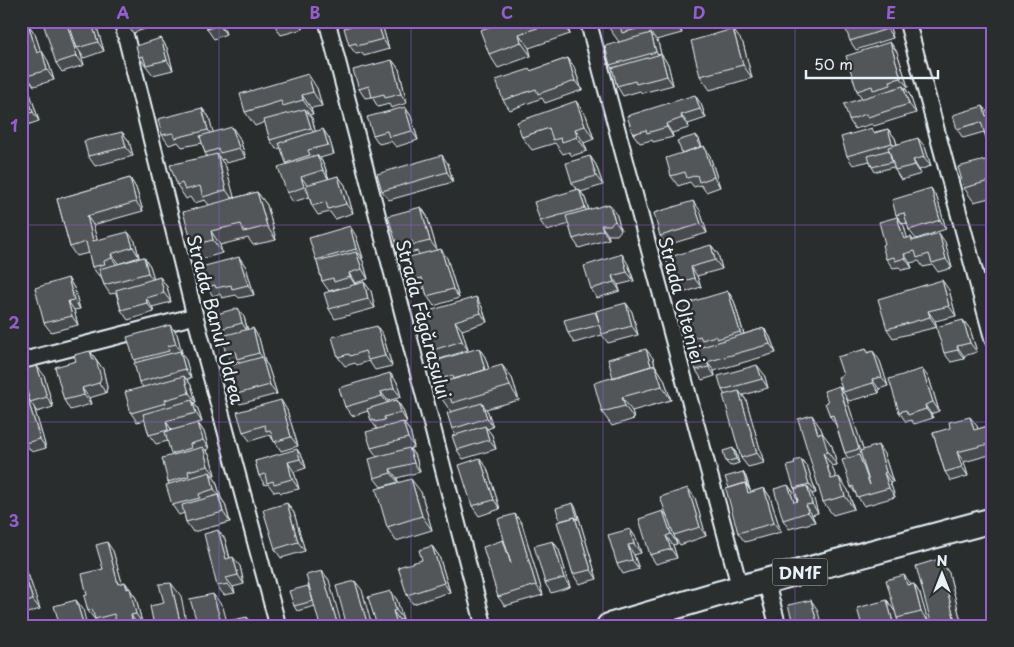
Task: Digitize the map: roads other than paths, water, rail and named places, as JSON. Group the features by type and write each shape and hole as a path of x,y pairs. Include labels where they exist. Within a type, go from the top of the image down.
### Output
{"main road":[{"name":"DN1F","path":"608,626 740,588 993,520"}],"street":[{"name":"Strada Banul Udrea","path":"122,21 194,316 278,626"},
{"name":"Strada Făgărașului","path":"327,21 484,626"},
{"name":"Strada Olteniei","path":"588,21 740,588"},
{"path":"907,21 993,340"},
{"path":"21,361 194,316"},
{"path":"766,582 778,626"}]}
